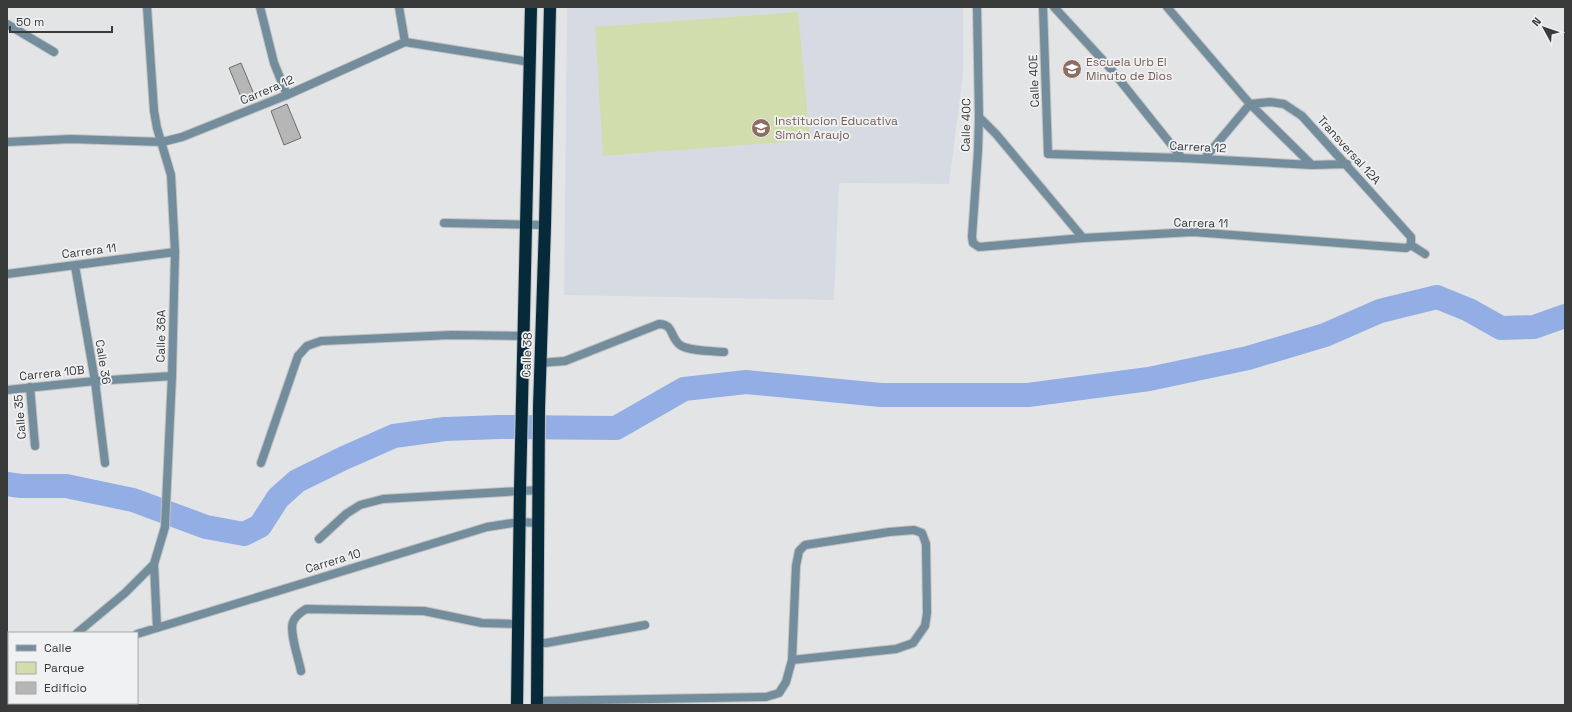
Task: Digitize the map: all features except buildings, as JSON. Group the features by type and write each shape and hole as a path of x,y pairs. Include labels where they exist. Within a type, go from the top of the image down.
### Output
{"highway":[{"name":"Calle 38","path":"517,705 519,522 531,7"},
{"name":"Calle 38","path":"537,703 539,523 538,452 550,7"}],"street":[{"name":"Calle 36A","path":"78,632 126,593 154,564 165,527 172,376 175,252 171,175 157,128 154,111 147,7"},
{"path":"260,7 274,63 287,95"},
{"path":"399,7 405,42 530,62"},
{"name":"Calle 40C","path":"973,243 972,237 979,117 977,7"},
{"name":"Calle 40E","path":"1043,7 1048,154"},
{"path":"1054,7 1110,68 1182,158"},
{"path":"1167,7 1250,104 1312,165"},
{"path":"7,24 54,52"},
{"name":"Carrera 12","path":"7,142 71,139 162,142 199,131 287,95 405,42"},
{"name":"Transversal 12A","path":"1250,104 1270,102 1284,104 1302,116 1411,238 1411,245"},
{"path":"1204,159 1250,104"},
{"path":"979,117 996,134 1083,238"},
{"name":"Carrera 12","path":"1048,154 1182,158 1312,165 1346,164"},
{"path":"444,223 545,225"},
{"name":"Carrera 11","path":"973,243 979,247 1083,238 1193,232 1406,248 1411,245"},
{"path":"1411,245 1425,254"},
{"name":"Carrera 11","path":"7,274 175,252"},
{"name":"Calle 36","path":"75,266 95,380 105,463"},
{"path":"540,363 565,361 660,324 669,326 675,341 685,347 724,352"},
{"path":"261,463 298,356 307,346 321,341 451,335 523,336"},
{"name":"Carrera 10B","path":"7,390 95,380 172,376"},
{"name":"Calle 35","path":"30,387 35,446"},
{"path":"318,539 346,514 360,505 383,499 538,490"},
{"name":"Carrera 10","path":"138,634 487,527 519,522 539,523"},
{"path":"537,703 766,698 779,693 786,682 792,660 796,566 799,551 805,545 889,532 914,530 922,533 926,544 927,613 924,626 913,643 896,649 792,660"},
{"path":"154,564 158,628"},
{"path":"301,671 291,628 293,620 300,612 306,609 424,610 482,623 518,624"},
{"path":"537,643 553,642 645,625"}],"shaded area":[{"name":"Institucion Educativa Simón Araujo","path":"567,7 963,7 963,74 949,184 839,183 834,300 564,295"}],"green space":[{"path":"798,12 810,140 603,156 595,27"}],"waterway":[{"path":"7,484 21,486 66,486 133,500 206,527 244,534 260,526 278,498 297,481 394,436 445,429 500,427 616,428 684,389 746,382 881,395 1028,395 1149,379 1248,358 1325,335 1380,311 1437,297 1469,310 1501,328 1534,327 1565,316"}],"place":[{"name":"Escuela Urb El Minuto de Dios","path":"1072,69"},
{"name":"Institucion Educativa Simón Araujo","path":"761,128"}]}
